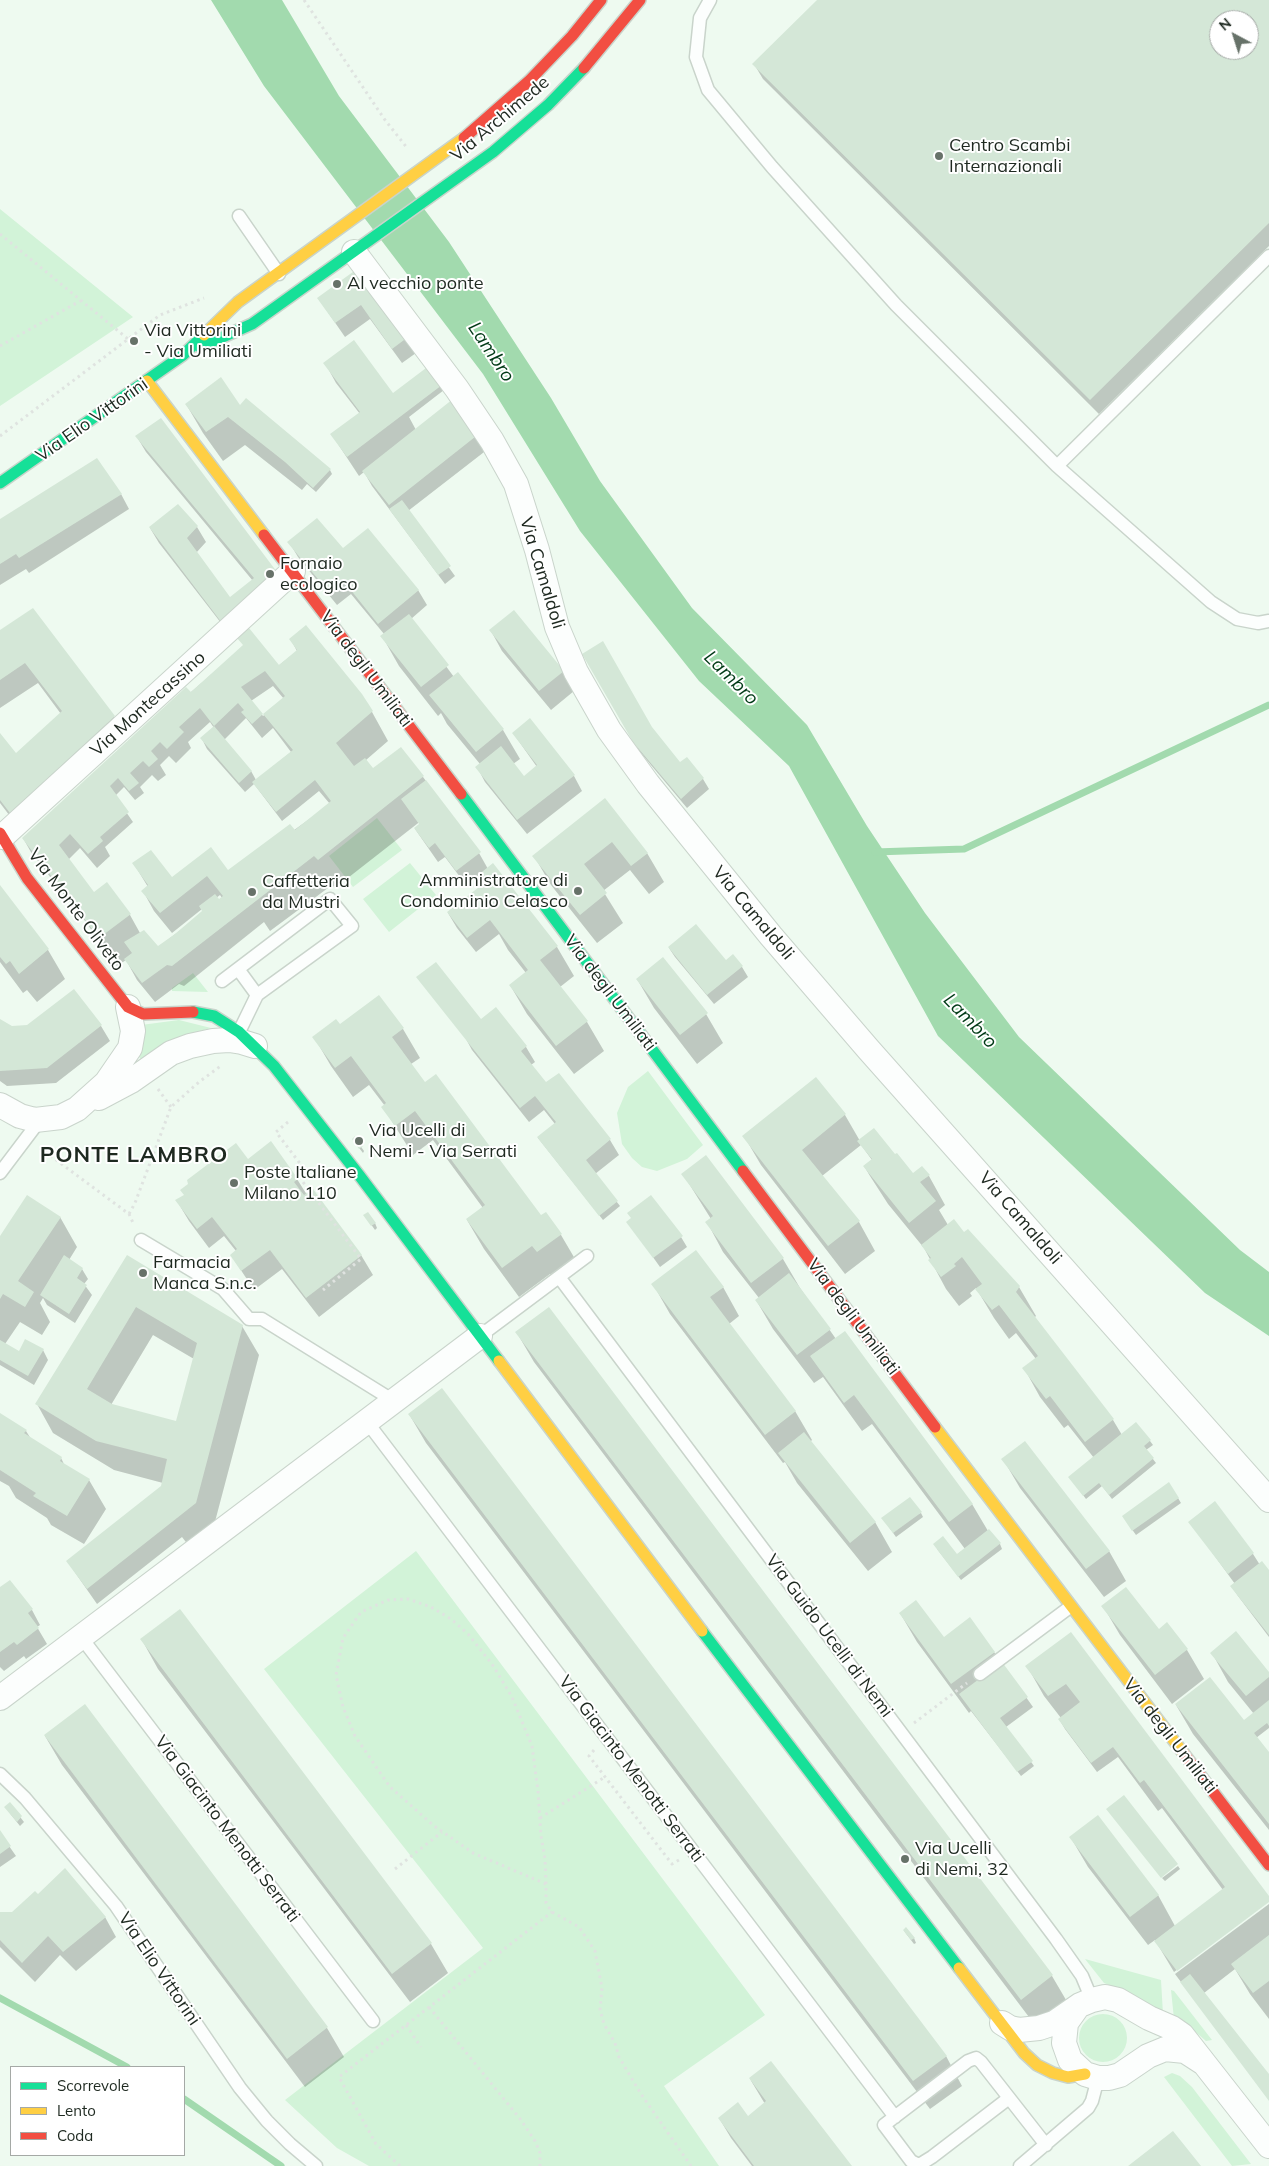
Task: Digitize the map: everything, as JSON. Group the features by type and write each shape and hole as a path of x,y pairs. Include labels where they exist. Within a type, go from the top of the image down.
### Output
{"street":[{"name":"Via Archimede","path":"346,224 473,131 529,81 572,36 601,0"},
{"name":"Via Archimede","path":"358,249 492,152 548,105 596,56 640,0"},
{"name":"Via Elio Vittorini","path":"0,483 183,355 238,302 346,224"},
{"name":"Via Elio Vittorini","path":"183,355 252,324 358,249"},
{"name":"Via Camaldoli","path":"358,249 492,441 516,484 537,550 557,626 576,672 609,730 648,784 771,936 869,1050 1269,1500"},
{"name":"Via degli Umiliati","path":"147,381 293,572 1070,1606 1269,1865"},
{"name":"Via Montecassino","path":"2,839 293,572"},
{"name":"Via Monte Oliveto","path":"2,839 27,878 128,1007"},
{"path":"128,1007 143,1014 195,1012 220,1019 240,1045 285,1079 359,1174 759,1707 1028,2058 1042,2068 1068,2077 1091,2076 1108,2078 1120,2075 1154,2053 1169,2049 1190,2053 1209,2068"},
{"path":"77,1109 106,1083 127,1054 132,1042 133,1031 128,1007"},
{"path":"0,1105 26,1118 40,1120 61,1117 131,1081 178,1050 213,1041 240,1045"},
{"path":"0,1698 480,1336"},
{"path":"1002,2023 1019,2030 1046,2027 1059,2021 1085,2003 1105,1997 1118,2000 1177,2031 1209,2068 1269,2146"},
{"path":"1085,2003 1066,2023 1064,2043 1070,2060 1091,2076"},
{"path":"1130,2068 1138,2059 1143,2048 1144,2036 1141,2023 1131,2008"}],"lane":[{"path":"710,0 700,18 696,57 708,90 772,167 896,305 1057,466 1211,602 1237,620 1258,623 1269,621"},
{"path":"239,216 294,295"},
{"path":"1057,466 1269,256"},
{"path":"222,981 330,899 352,926 257,995 240,1045"},
{"path":"238,969 257,995"},
{"path":"0,1173 40,1120"},
{"path":"141,1240 223,1289 249,1319 262,1319 394,1401"},
{"path":"480,1336 587,1256"},
{"name":"Via Guido Ucelli di Nemi","path":"559,1277 1056,1939 1082,1976 1085,2003"},
{"name":"Via Giacinto Menotti Serrati","path":"367,1422 895,2117"},
{"path":"980,1674 1070,1606"},
{"name":"Via Giacinto Menotti Serrati","path":"81,1637 374,2021"},
{"name":"Via Elio Vittorini","path":"0,1774 25,1798 116,1906 240,2088 273,2127 316,2166"},
{"path":"1009,2098 935,2162 919,2165 911,2161 884,2125 968,2061 976,2058 1009,2098 1046,2145"},
{"path":"1020,2166 1088,2108 1091,2076"}],"path":[{"path":"304,0 385,120 409,150"},
{"path":"0,234 128,339"},
{"path":"0,436 164,312 201,300 212,293"},
{"path":"0,346 80,301"},
{"path":"129,1214 136,1203 172,1107 240,1045"},
{"path":"156,1086 172,1107"},
{"path":"290,1121 276,1132 308,1174"},
{"path":"40,1148 129,1214 141,1240"},
{"path":"323,1163 308,1174 303,1182 361,1259 323,1290"},
{"path":"546,1884 473,1853 442,1832 390,1787 355,1736 343,1707 336,1674 343,1638 361,1612 388,1600 408,1599 431,1607 451,1619 468,1634 492,1664 512,1697 532,1746 546,1884 546,1903 552,1912 579,1926 595,1952 602,1988 600,2010 604,2024 615,2043 619,2058 641,2094 691,2166"},
{"path":"902,1732 980,1674"},
{"path":"606,1737 589,1756 605,1777 672,1864 694,1852"},
{"path":"540,1819 605,1777"},
{"path":"395,1869 442,1832"},
{"path":"400,2166 376,2144 339,2077 552,1912"},
{"path":"429,2007 521,2120 535,2141 540,2153 540,2166"},
{"path":"406,2025 421,2047"}],"shaded area":[{"path":"0,209 133,317 0,406"},
{"path":"377,818 402,850 353,887 329,856"},
{"path":"410,863 436,895 389,932 363,899"},
{"path":"193,973 208,992 172,991 172,988"},
{"path":"179,1020 211,1028 176,1038 142,1060 138,1056 141,1025"},
{"path":"648,1071 703,1145 687,1159 657,1171 642,1167 632,1158 622,1144 617,1113 628,1087"},
{"path":"416,1551 765,2015 664,2086 719,2166 369,2166 337,2148 285,2100 483,1948 264,1669"},
{"path":"1085,1959 1161,1980 1163,2014 1129,1993 1104,1983"},
{"path":"1171,1990 1174,1991 1212,2040 1206,2041 1192,2029 1174,2019"},
{"path":"1103,2014 1112,2016 1120,2021 1125,2029 1127,2038 1125,2047 1120,2055 1112,2060 1103,2062 1094,2060 1086,2055 1081,2047 1079,2038 1081,2029 1086,2021 1094,2016"},
{"path":"1172,2073 1180,2076 1192,2087 1251,2164 1232,2166 1164,2077"}],"water":[{"name":"Lambro","path":"211,0 282,0 339,96 449,242 551,398 600,481 692,608 807,725 867,826 925,913 1019,1037 1240,1250 1269,1272 1269,1336 1205,1293 938,1036 789,766 699,681 580,531 483,374 264,86"}],"building":[{"path":"817,0 1269,0 1269,223 1090,400 752,64"},
{"path":"357,269 408,337 392,349 361,305 335,323 317,298"},
{"path":"354,340 393,393 430,365 442,385 347,457 330,434 360,412 323,363"},
{"path":"221,377 240,405 246,398 331,469 313,488 285,462 228,417 206,432 185,404"},
{"path":"453,399 480,433 389,505 362,471"},
{"path":"161,418 280,576 225,627 149,527 178,504 198,526 187,538 230,597 254,578 135,436"},
{"path":"97,458 122,494 19,558 16,554 0,564 0,519"},
{"path":"402,500 451,566 438,575 389,509"},
{"path":"317,518 343,548 368,528 419,590 378,624 342,579 328,591 287,542"},
{"path":"33,608 115,716 10,813 0,800 0,733 16,753 62,711 25,663 0,680 0,630"},
{"path":"514,610 564,671 539,691 489,630"},
{"path":"409,614 449,665 421,687 380,636"},
{"path":"306,625 362,694 373,711 336,743 354,766 365,758 373,768 401,747 424,776 318,860 314,856 172,966 167,965 142,983 124,959 132,953 124,942 144,930 158,946 202,911 199,906 215,894 219,899 223,896 207,876 160,913 141,891 148,885 132,863 151,850 172,877 211,847 228,870 290,824 295,830 331,801 315,780 276,812 252,782 293,750 263,714 252,724 241,712 244,710 238,703 214,726 200,708 179,727 184,732 167,749 160,742 151,751 158,759 149,767 143,761 130,773 139,783 129,791 118,778 110,786 129,812 100,837 103,841 88,854 70,834 59,845 94,892 107,882 131,914 99,938 22,838 186,687 191,692 243,645 237,638 249,628 279,665 297,650 289,639","holes":["265,671 285,696 263,714 241,687"]},
{"path":"603,641 652,727 680,762 687,757 704,778 681,799 633,742 582,654"},
{"path":"458,672 504,729 476,752 429,695"},
{"path":"530,718 575,775 517,820 475,767 501,746 524,776 537,765 512,733"},
{"path":"214,726 252,771 239,783 200,738"},
{"path":"426,780 481,852 456,871 435,843 429,848 414,828 419,824 401,799"},
{"path":"605,798 648,853 631,866 612,842 584,864 607,893 580,915 532,856"},
{"path":"493,863 558,946 540,960 588,1021 556,1046 509,985 528,970 490,920 467,938 447,912 483,884 477,876"},
{"path":"0,885 49,949 19,974 10,961 6,964 0,957"},
{"path":"696,924 726,960 733,954 743,966 707,995 668,947"},
{"path":"663,957 708,1013 680,1035 636,979"},
{"path":"436,962 481,1019 496,1007 527,1046 521,1051 546,1082 559,1073 611,1139 586,1160 618,1201 599,1216 537,1137 556,1122 535,1096 520,1108 416,977"},
{"path":"74,989 102,1025 47,1068 0,1071 0,1019 12,1026 27,1025"},
{"path":"379,995 404,1028 392,1037 425,1082 436,1074 541,1215 546,1212 562,1234 537,1252 532,1246 502,1268 466,1219 485,1205 415,1111 395,1126 381,1107 386,1103 351,1056 335,1068 312,1037 336,1019 340,1024"},
{"path":"816,1077 846,1114 802,1150 860,1221 828,1246 742,1136"},
{"path":"874,1128 913,1173 922,1166 930,1175 920,1182 936,1201 909,1223 863,1166 872,1159 857,1141"},
{"path":"355,1136 363,1146 359,1149 352,1139"},
{"path":"271,1141 298,1179 294,1182 304,1195 313,1189 362,1255 306,1298 270,1250 241,1271 230,1255 237,1249 212,1217 197,1229 175,1200 184,1195 180,1190 188,1184 187,1180 236,1143 248,1159"},
{"path":"706,1155 784,1258 751,1283 705,1222 713,1216 681,1174"},
{"path":"27,1195 61,1217 18,1281 34,1292 25,1307 3,1294 0,1299 0,1236"},
{"path":"651,1195 683,1236 653,1258 626,1222 631,1218 627,1213"},
{"path":"368,1212 376,1223 371,1226 363,1215"},
{"path":"954,1219 964,1232 968,1229 1020,1286 1016,1292 1114,1419 1085,1442 1050,1396 1046,1399 1022,1368 1038,1356 999,1305 992,1310 975,1289 982,1284 962,1257 954,1264 956,1266 941,1277 928,1260 931,1258 921,1245"},
{"path":"696,1250 724,1287 710,1297 796,1411 765,1435 651,1284"},
{"path":"64,1255 83,1268 77,1278 87,1285 69,1314 40,1295"},
{"path":"127,1255 243,1325 196,1503 87,1589 66,1561 161,1486 167,1459 96,1441 35,1404","holes":["136,1307 197,1343 176,1421 112,1404 87,1389"]},
{"path":"789,1273 831,1329 797,1355 755,1300"},
{"path":"549,1307 1053,1975 1021,2000 515,1332"},
{"path":"845,1331 973,1504 949,1522 854,1395 844,1403 810,1356"},
{"path":"25,1339 44,1349 28,1376 0,1360 0,1340 19,1351"},
{"path":"442,1388 947,2056 913,2081 408,1414"},
{"path":"0,1413 27,1430 24,1433 62,1457 60,1461 90,1479 67,1516 33,1496 36,1493 0,1470"},
{"path":"1136,1422 1151,1440 1144,1446 1154,1458 1109,1495 1099,1483 1083,1496 1068,1477"},
{"path":"804,1432 876,1522 850,1543 778,1453"},
{"path":"1025,1441 1110,1551 1086,1569 1001,1459"},
{"path":"1169,1482 1179,1498 1132,1531 1122,1516"},
{"path":"910,1497 922,1512 893,1533 881,1518"},
{"path":"1215,1501 1254,1553 1228,1574 1188,1522"},
{"path":"989,1529 1001,1543 958,1577 933,1544 943,1536 957,1554"},
{"path":"1262,1561 1269,1570 1269,1635 1230,1586"},
{"path":"10,1580 33,1609 28,1613 39,1628 17,1645 14,1642 0,1652 0,1587"},
{"path":"1126,1587 1159,1629 1167,1622 1188,1649 1155,1675 1101,1606"},
{"path":"916,1600 944,1637 970,1617 995,1652 951,1684 899,1613"},
{"path":"180,1609 432,1943 392,1974 140,1639"},
{"path":"1236,1631 1269,1672 1269,1677 1246,1696 1210,1653"},
{"path":"1071,1632 1269,1896 1269,1902 1177,1971 1154,1941 1225,1887 1144,1780 1140,1783 1113,1747 1091,1763 1058,1719 1080,1702 1066,1684 1048,1696 1025,1666"},
{"path":"1002,1662 1028,1697 1000,1718 1033,1761 1017,1772 959,1694"},
{"path":"1210,1677 1244,1720 1269,1700 1269,1726 1267,1723 1254,1733 1269,1752 1269,1824 1175,1704"},
{"path":"85,1704 328,2027 287,2059 44,1735"},
{"path":"1124,1795 1178,1864 1161,1878 1106,1809"},
{"path":"10,1802 22,1816 17,1822 4,1807"},
{"path":"1098,1815 1159,1895 1130,1917 1069,1837"},
{"path":"0,1830 11,1846 0,1854"},
{"path":"65,1868 106,1917 63,1952 48,1936 22,1963 0,1940 0,1912 12,1912 35,1891 38,1894"},
{"path":"906,1927 915,1938 911,1940 903,1930"},
{"path":"1269,1935 1269,1981 1253,1993 1231,1964"},
{"path":"1190,1974 1269,2074 1269,2101 1180,1982"},
{"path":"771,2061 852,2166 754,2166 718,2118 738,2102 748,2116 766,2101 749,2078"},
{"path":"1173,2131 1201,2166 1128,2166"}],"waterway":[{"path":"875,852 964,849 1269,705"},
{"path":"0,1998 125,2066"},
{"path":"185,2100 281,2166"}],"traffic: fast":[{"path":"200,347 252,324 493,152 548,105 584,68"},
{"path":"0,483 183,355 204,335"},
{"path":"461,794 743,1171"},
{"path":"193,1012 214,1016 239,1032 274,1066 499,1361"},
{"path":"702,1631 959,1968"}],"traffic: slow":[{"path":"204,335 238,302 464,138"},
{"path":"147,381 264,535"},
{"path":"499,1361 702,1631"},
{"path":"935,1427 1184,1754"},
{"path":"959,1968 1024,2053 1037,2065 1053,2073 1068,2077 1085,2074"}],"traffic: jam":[{"path":"464,138 529,81 572,36 601,0"},
{"path":"584,68 640,0"},
{"path":"264,535 461,794"},
{"path":"0,833 27,878 128,1007 143,1014 193,1012"},
{"path":"743,1171 935,1427"},
{"path":"1184,1754 1269,1865"}],"place":[{"name":"Centro Scambi Internazionali","path":"939,156"},
{"name":"Al vecchio ponte","path":"337,284"},
{"name":"Via Vittorini - Via Umiliati","path":"134,341"},
{"name":"Fornaio ecologico","path":"270,574"},
{"name":"Amministratore di Condominio Celasco","path":"578,891"},
{"name":"Caffetteria da Mustri","path":"252,892"},
{"name":"Via Ucelli di Nemi - Via Serrati","path":"359,1141"},
{"name":"Poste Italiane Milano 110","path":"234,1183"},
{"name":"Farmacia Manca S.n.c.","path":"143,1273"},
{"name":"Via Ucelli di Nemi, 32","path":"905,1859"}],"district":[{"name":"PONTE LAMBRO","path":"134,1155"}]}
